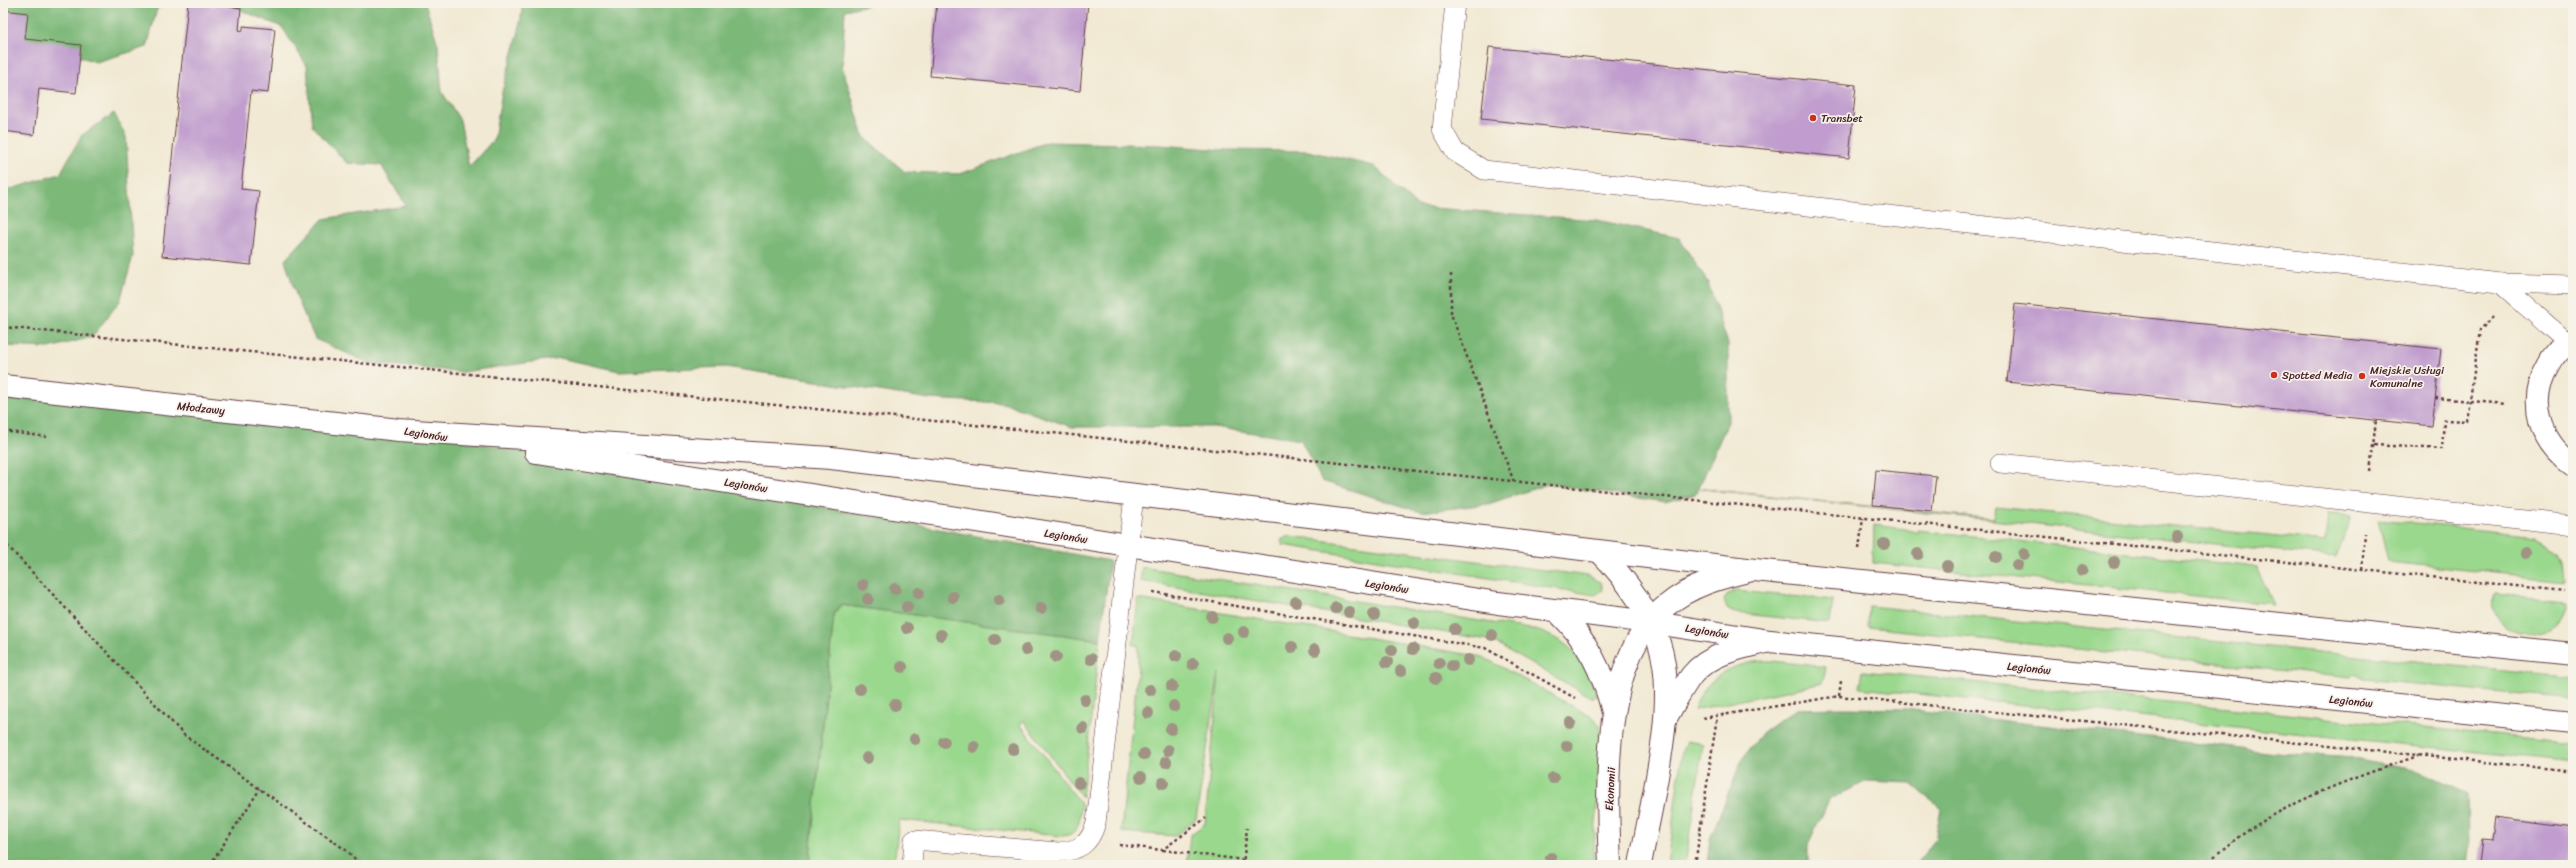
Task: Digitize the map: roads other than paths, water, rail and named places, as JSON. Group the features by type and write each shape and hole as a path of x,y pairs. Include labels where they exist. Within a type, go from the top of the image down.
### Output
{"main road":[{"path":"2570,342 2552,357 2542,376 2537,398 2539,419 2547,439 2561,456 2573,465"},
{"name":"Młodzawy","path":"3,386 399,430"},
{"name":"Legionów","path":"399,430 832,458 1134,496 1755,570 2573,654"},
{"name":"Legionów","path":"399,430 1558,612 1650,622 1770,640 2573,723"},
{"path":"1600,552 1635,592 1660,644 1665,681 1666,718 1640,865"},
{"name":"Ekonomii","path":"1610,865 1608,817 1613,713 1630,654 1650,622 1666,605 1692,589 1715,579 1755,570"},
{"name":"Ekonomii","path":"1558,612 1574,628 1594,657 1607,687 1613,713"},
{"path":"1666,718 1692,674 1724,653 1770,640"}],"lane":[{"path":"1455,3 1442,129 1455,152 1484,170 2500,283 2573,285"},
{"path":"2500,283 2570,342"},
{"path":"2000,463 2367,501 2573,525"},
{"path":"912,865 914,840 1072,852 1084,846 1092,836 1096,824 1127,545 1134,496"}],"place":[{"name":"Transbet","path":"1813,118"},
{"name":"Spotted Media","path":"2274,375"},
{"name":"Miejskie Usługi Komunalne","path":"2362,376"}]}
